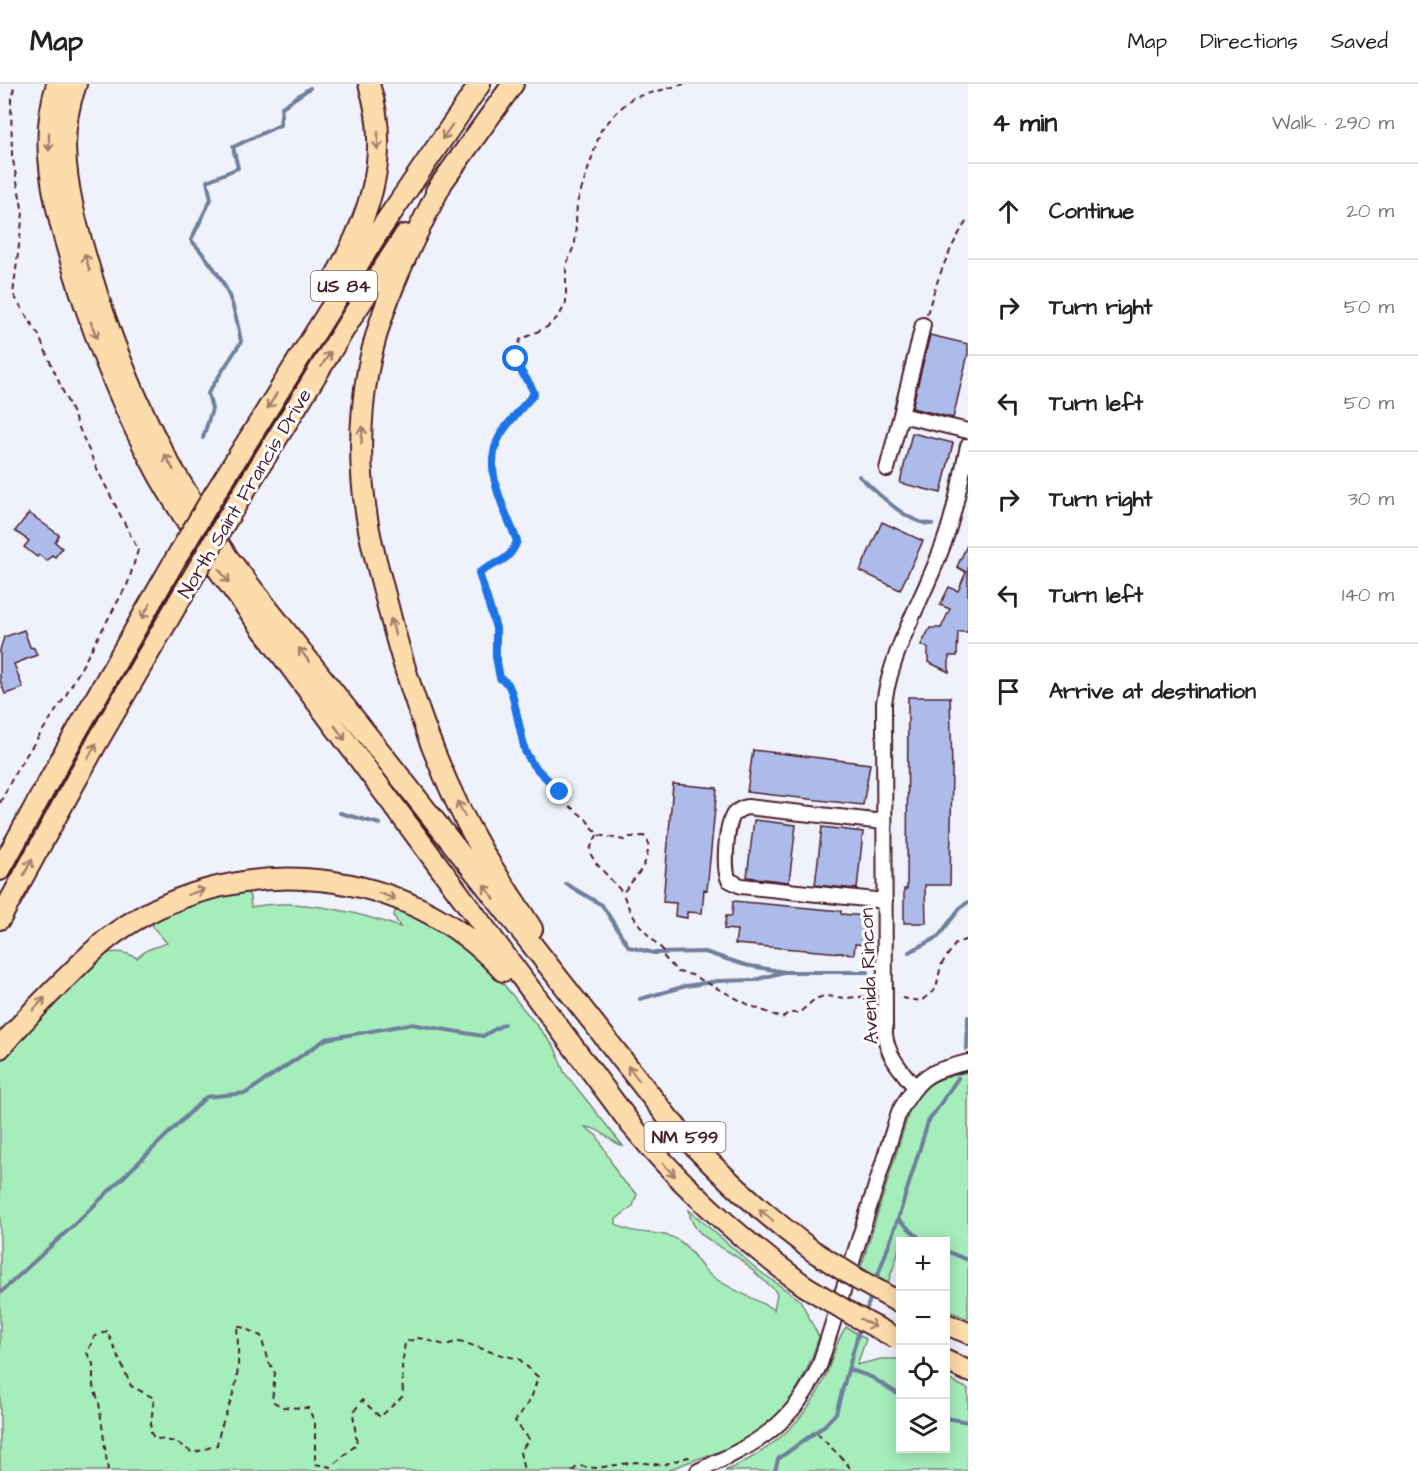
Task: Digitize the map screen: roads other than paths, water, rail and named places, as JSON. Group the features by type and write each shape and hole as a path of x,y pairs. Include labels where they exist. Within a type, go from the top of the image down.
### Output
{"highway":[{"path":"57,84 49,122 49,141 50,167 58,213 89,317 111,374 153,464 220,572 567,1042"},
{"path":"76,84 68,113 65,144 67,174 81,242 120,360 159,443 189,499 228,558 552,972 579,1003"},
{"path":"287,376 314,312 352,244 370,198 378,158 378,134 377,115 369,84"},
{"name":"North Saint Francis Drive","path":"0,870 66,750 215,493 377,234 480,84"},
{"name":"North Saint Francis Drive","path":"0,919 79,774 229,516 350,320 443,181 513,84"},
{"path":"443,181 388,295 368,370 361,450 368,524 406,671 425,727 451,789 479,846 579,1003"},
{"path":"0,1048 40,1003 81,963 121,928 146,913 191,893 210,888 254,879 294,878 358,887 405,902 437,917 463,933 484,950 567,1042"},
{"name":"NM 599","path":"579,1003 669,1119 696,1150 749,1201 813,1251 896,1301"},
{"name":"NM 599","path":"567,1042 638,1134 686,1187 733,1232 805,1286 853,1316 896,1338"},
{"path":"950,1326 968,1333"},
{"path":"950,1363 968,1372"}],"street":[{"path":"887,469 923,325"},
{"path":"901,415 968,431"},
{"name":"Avenida Rincon","path":"914,1086 893,1060 886,1042 884,716 889,675 897,651 945,541 968,446"},
{"path":"884,822 753,807 741,808 731,819 725,865 729,880 741,886 885,901"},
{"path":"702,1469 753,1444 775,1428 798,1404 812,1383 820,1364 899,1112 914,1086 934,1071 968,1062"}],"waterway":[{"path":"203,438 212,409 208,393 241,342 225,286 211,264 191,240 211,199 207,181 238,168 233,147 280,125 282,107 310,88"},
{"path":"859,476 903,513 922,523 932,524"},
{"path":"340,813 380,824"},
{"path":"566,884 602,905 629,947 654,953 705,952 745,965 785,972 868,972"},
{"path":"909,952 938,937 960,908 968,902"},
{"path":"640,999 686,986 718,981 755,980 783,972"},
{"path":"967,1049 968,1017"},
{"path":"0,1293 206,1097 246,1093 326,1039 411,1024 483,1036 504,1024"},
{"path":"875,1283 898,1219 928,1122 958,1078"},
{"path":"898,1219 918,1237"},
{"path":"950,1253 968,1260"},
{"path":"865,1314 872,1293"},
{"path":"775,1471 778,1459 824,1426 836,1413 860,1327"},
{"path":"848,1369 871,1377 896,1393"},
{"path":"950,1419 968,1422"}]}
